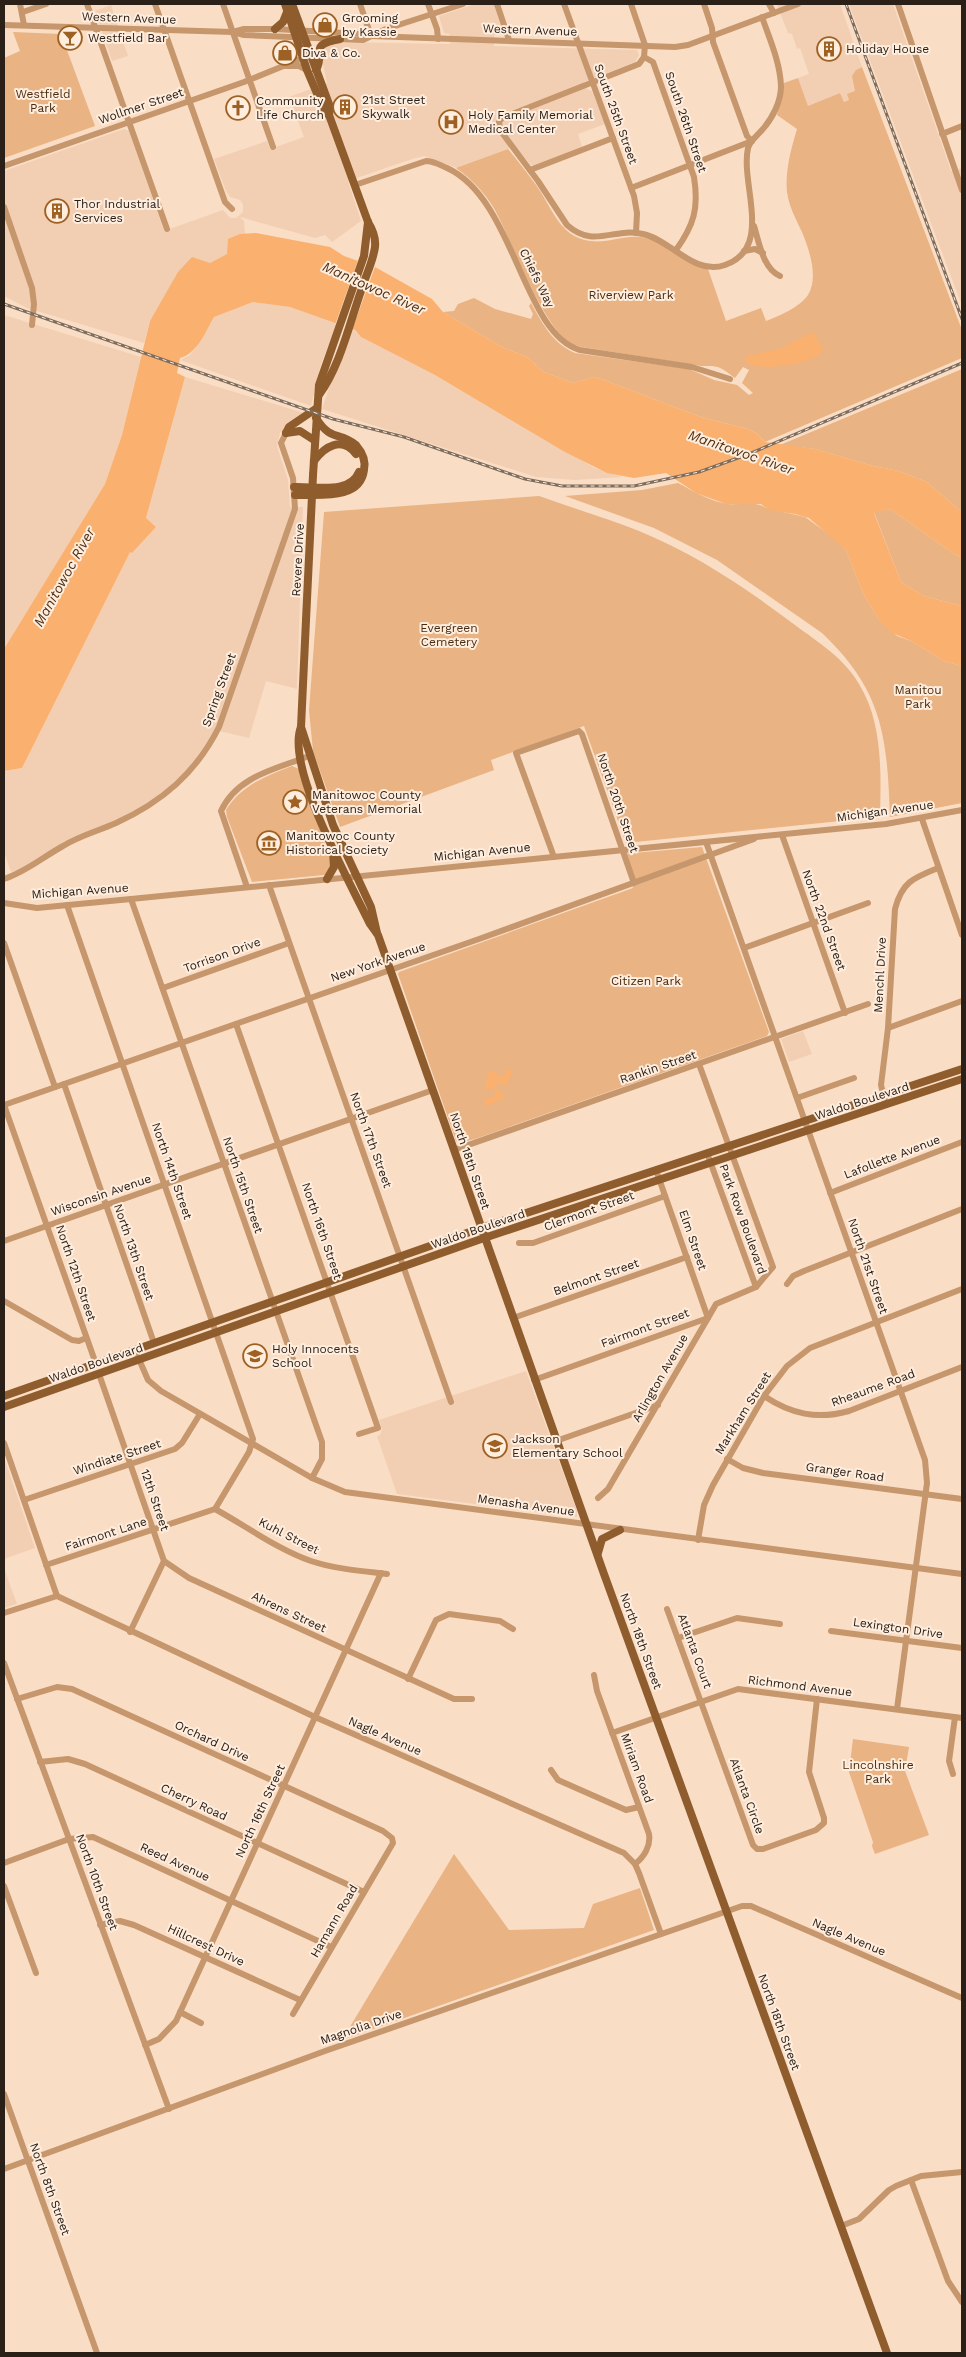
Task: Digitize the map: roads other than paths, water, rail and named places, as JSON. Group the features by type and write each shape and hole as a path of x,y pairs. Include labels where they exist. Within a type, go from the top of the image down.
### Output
{"main road":[{"path":"292,4 330,107 329,115"},
{"path":"275,29 284,22 286,8"},
{"path":"286,8 307,70 324,110 329,115 354,185"},
{"path":"315,67 320,64 318,54 320,47 326,42 340,39"},
{"path":"303,58 315,67"},
{"name":"Revere Drive","path":"300,759 298,736 301,727 314,440 319,385 344,328 366,263 368,222 354,185"},
{"path":"286,433 289,427 317,408"},
{"path":"294,491 346,492 358,484 363,476 364,461 359,449 349,441 326,432 316,418"},
{"path":"286,433 300,431 314,440"},
{"path":"294,491 343,487 355,480 360,467 355,452 342,444 334,444 325,448 314,461"},
{"name":"Revere Drive","path":"301,727 309,756"},
{"name":"North 18th Street","path":"309,756 335,830 371,908 390,970 534,1380 888,2353"},
{"name":"North 18th Street","path":"300,759 322,825 378,935"},
{"path":"327,879 334,867 332,845"},
{"name":"Waldo Boulevard","path":"4,1396 481,1228 962,1068"},
{"name":"Waldo Boulevard","path":"4,1407 484,1238 962,1079"},
{"path":"598,1555 602,1539 620,1530"}],"street":[{"path":"20,4 24,25"},
{"path":"23,12 46,4"},
{"path":"87,4 167,229"},
{"path":"155,4 225,202 232,209"},
{"path":"223,4 273,147"},
{"path":"360,4 371,36 384,29 464,4"},
{"path":"428,4 438,39"},
{"path":"497,4 509,40"},
{"name":"South 25th Street","path":"564,4 631,188 637,213 636,233"},
{"path":"631,4 645,45 644,57 639,64 502,118 500,122 502,134 573,231 595,238 636,233 658,239 701,265 716,267 733,261 744,251 751,236 752,221 748,148 769,121 776,108 781,87 778,64 762,17"},
{"path":"704,4 712,28 712,36 747,136 752,141"},
{"path":"769,4 774,13"},
{"path":"712,36 798,4"},
{"path":"898,4 962,190"},
{"name":"Western Avenue","path":"4,25 233,32 244,35 296,37 303,34 362,33 371,36 438,39 645,45 688,45 712,36"},
{"name":"Western Avenue","path":"233,32 244,29 293,29 303,34 340,39 363,40 371,36"},
{"name":"South 26th Street","path":"644,57 652,62 690,164 697,193 696,210 688,234 676,250"},
{"name":"Wollmer Street","path":"4,166 250,80 303,58"},
{"path":"286,66 307,70"},
{"path":"942,134 962,126"},
{"path":"530,170 613,138"},
{"path":"631,188 752,141"},
{"name":"Chiefs Way","path":"354,185 426,161 432,161 455,172 476,189 490,209 543,316 565,343 580,350 692,367 730,379"},
{"path":"4,207 32,288 34,304 32,324"},
{"path":"752,221 772,273 780,276"},
{"path":"744,251 755,249 763,253"},
{"name":"Spring Street","path":"4,879 34,865 64,845 142,810 180,783 196,765 219,727 290,528 294,509 294,491 282,445 286,433"},
{"name":"North 20th Street","path":"554,857 516,753 579,731 582,734 634,884"},
{"path":"247,887 221,811 225,802 246,781 309,756"},
{"name":"Michigan Avenue","path":"4,903 37,908 131,899 782,835 922,819 962,810"},
{"path":"922,819 962,935"},
{"name":"North 22nd Street","path":"782,835 845,1012"},
{"name":"New York Avenue","path":"4,1105 634,884 759,837"},
{"name":"North 21st Street","path":"706,842 925,1460 927,1473 926,1494 897,1709"},
{"name":"Menchl Drive","path":"886,1104 881,1085 888,1028 895,909 899,894 906,884 917,876 938,868"},
{"name":"North 17th Street","path":"269,885 451,1402"},
{"name":"North 15th Street","path":"131,899 322,1442 322,1459 312,1478"},
{"path":"744,948 868,902"},
{"name":"North 14th Street","path":"67,905 251,1430 252,1444"},
{"path":"4,943 55,1087"},
{"name":"Torrison Drive","path":"163,988 289,943"},
{"path":"888,1028 962,1001"},
{"name":"Rankin Street","path":"454,1150 868,1004"},
{"name":"North 16th Street","path":"236,1024 378,1428 359,1434"},
{"path":"699,1064 729,1146"},
{"path":"797,1098 854,1078"},
{"name":"North 13th Street","path":"64,1084 154,1343"},
{"name":"Wisconsin Avenue","path":"4,1241 433,1090"},
{"name":"North 12th Street","path":"4,1105 96,1364"},
{"name":"Lafollette Avenue","path":"830,1193 962,1142"},
{"name":"Park Row Boulevard","path":"729,1146 772,1267 756,1287"},
{"name":"Park Row Boulevard","path":"707,1153 756,1287"},
{"name":"Elm Street","path":"656,1170 708,1318"},
{"name":"Clermont Street","path":"519,1243 534,1242 666,1196"},
{"path":"787,1284 793,1276 962,1209"},
{"name":"Belmont Street","path":"513,1318 687,1257"},
{"name":"Fairmont Street","path":"534,1380 708,1318 719,1302 756,1287"},
{"name":"Markham Street","path":"698,1540 704,1505 727,1459 764,1396 787,1366 810,1348 962,1289"},
{"path":"4,1301 72,1340 79,1341 86,1338"},
{"name":"Arlington Avenue","path":"598,1498 608,1489 708,1318"},
{"name":"Menasha Avenue","path":"135,1350 145,1376 152,1384 200,1414 312,1478 345,1492 962,1574"},
{"name":"Rheaume Road","path":"764,1396 796,1414 820,1417 849,1411 962,1368"},
{"name":"12th Street","path":"99,1374 164,1561"},
{"path":"556,1441 658,1405"},
{"name":"Windiate Street","path":"24,1500 178,1447 200,1414"},
{"path":"4,1443 57,1596 4,1613"},
{"path":"215,1508 252,1444"},
{"name":"Granger Road","path":"727,1459 743,1468 763,1473 962,1499"},
{"name":"Fairmont Lane","path":"46,1565 215,1508"},
{"name":"Kuhl Street","path":"215,1508 284,1548 310,1560 323,1565 384,1574"},
{"path":"130,1632 164,1561"},
{"name":"Ahrens Street","path":"164,1561 189,1578 408,1679 454,1699 472,1699"},
{"name":"North 16th Street","path":"145,2045 159,2039 169,2030 180,2012 346,1650 384,1574"},
{"name":"Nagle Avenue","path":"57,1596 315,1718 618,1850 635,1864"},
{"name":"Atlanta Court","path":"667,1609 701,1702"},
{"path":"408,1679 436,1620 442,1615 449,1614 500,1621 514,1629"},
{"path":"678,1638 737,1618 780,1624"},
{"name":"Lexington Drive","path":"831,1631 962,1648"},
{"name":"North 10th Street","path":"4,1663 169,2109"},
{"name":"Miriam Road","path":"594,1675 650,1841 647,1850 635,1864"},
{"name":"Orchard Drive","path":"17,1699 57,1687 72,1689 383,1831 392,1838"},
{"name":"Richmond Avenue","path":"612,1733 738,1689 959,1717"},
{"name":"Atlanta Circle","path":"701,1702 753,1845 760,1849 816,1830 824,1823 808,1772 817,1699"},
{"path":"953,1774 949,1761 959,1717"},
{"name":"Cherry Road","path":"40,1762 68,1759 85,1764 364,1892"},
{"path":"551,1770 558,1780 626,1810 639,1806"},
{"name":"Reed Avenue","path":"4,1863 69,1839 93,1837 332,1947"},
{"name":"Hamann Road","path":"293,2014 393,1843 392,1838"},
{"path":"635,1864 660,1934"},
{"path":"4,1886 36,1973"},
{"name":"Nagle Avenue","path":"727,1911 742,1906 751,1906 962,1998"},
{"name":"Magnolia Drive","path":"4,2169 325,2051 727,1911"},
{"name":"Hillcrest Drive","path":"100,1925 120,1921 134,1924 300,2000"},
{"path":"180,2012 202,2023"},
{"name":"North 8th Street","path":"4,2094 97,2353"},
{"path":"841,2226 859,2219 889,2190 911,2180 921,2176 962,2172"},
{"path":"911,2180 948,2281 962,2302"}],"water":[{"name":"Manitowoc River","path":"256,233 330,247 344,256 375,267 432,299 443,312 502,347 527,357 544,372 573,383 594,377 701,417 748,429 756,433 765,442 815,449 873,466 899,471 927,482 962,512 962,558 890,509 874,513 901,582 924,596 962,606 962,666 944,661 911,641 890,632 877,617 863,593 846,550 809,518 769,510 761,504 726,504 696,493 666,473 634,478 607,473 565,452 435,375 361,337 355,330 290,307 253,302 214,317 192,352 180,358 177,373 185,377 146,518 156,527 132,553 130,552 22,768 4,771 4,649 105,484 122,435 150,321 178,272 192,257 210,263 227,254 228,239 240,234"},
{"path":"810,333 815,334 823,349 820,354 812,359 774,367 751,365 745,361 747,356 780,349"},
{"path":"507,1068 513,1071 506,1086 498,1083 496,1085 498,1092 503,1093 503,1099 487,1106 484,1102 486,1098 493,1097 496,1094 492,1088 484,1090 488,1073 494,1071 502,1079"}],"railway":[{"path":"846,4 962,319"},
{"path":"4,304 333,419 404,437 525,479 562,486 634,486 699,472 749,454 962,363"}],"place":[{"name":"Grooming by Kassie","path":"325,25"},
{"name":"Westfield Bar","path":"70,38"},
{"name":"Holiday House","path":"829,49"},
{"name":"Diva & Co.","path":"285,53"},
{"name":"21st Street Skywalk","path":"345,107"},
{"name":"Community Life Church","path":"238,108"},
{"name":"Holy Family Memorial Medical Center","path":"451,122"},
{"name":"Thor Industrial Services","path":"57,211"},
{"name":"Manitowoc County Veterans Memorial","path":"295,802"},
{"name":"Manitowoc County Historical Society","path":"269,843"},
{"name":"Holy Innocents School","path":"255,1356"},
{"name":"Jackson Elementary School","path":"495,1446"}],"park label":[{"name":"Westfield Park","path":"43,101"},
{"name":"Riverview Park","path":"631,295"},
{"name":"Evergreen Cemetery","path":"449,635"},
{"name":"Manitou Park","path":"918,697"},
{"name":"Citizen Park","path":"646,981"},
{"name":"Lincolnshire Park","path":"878,1772"}]}
